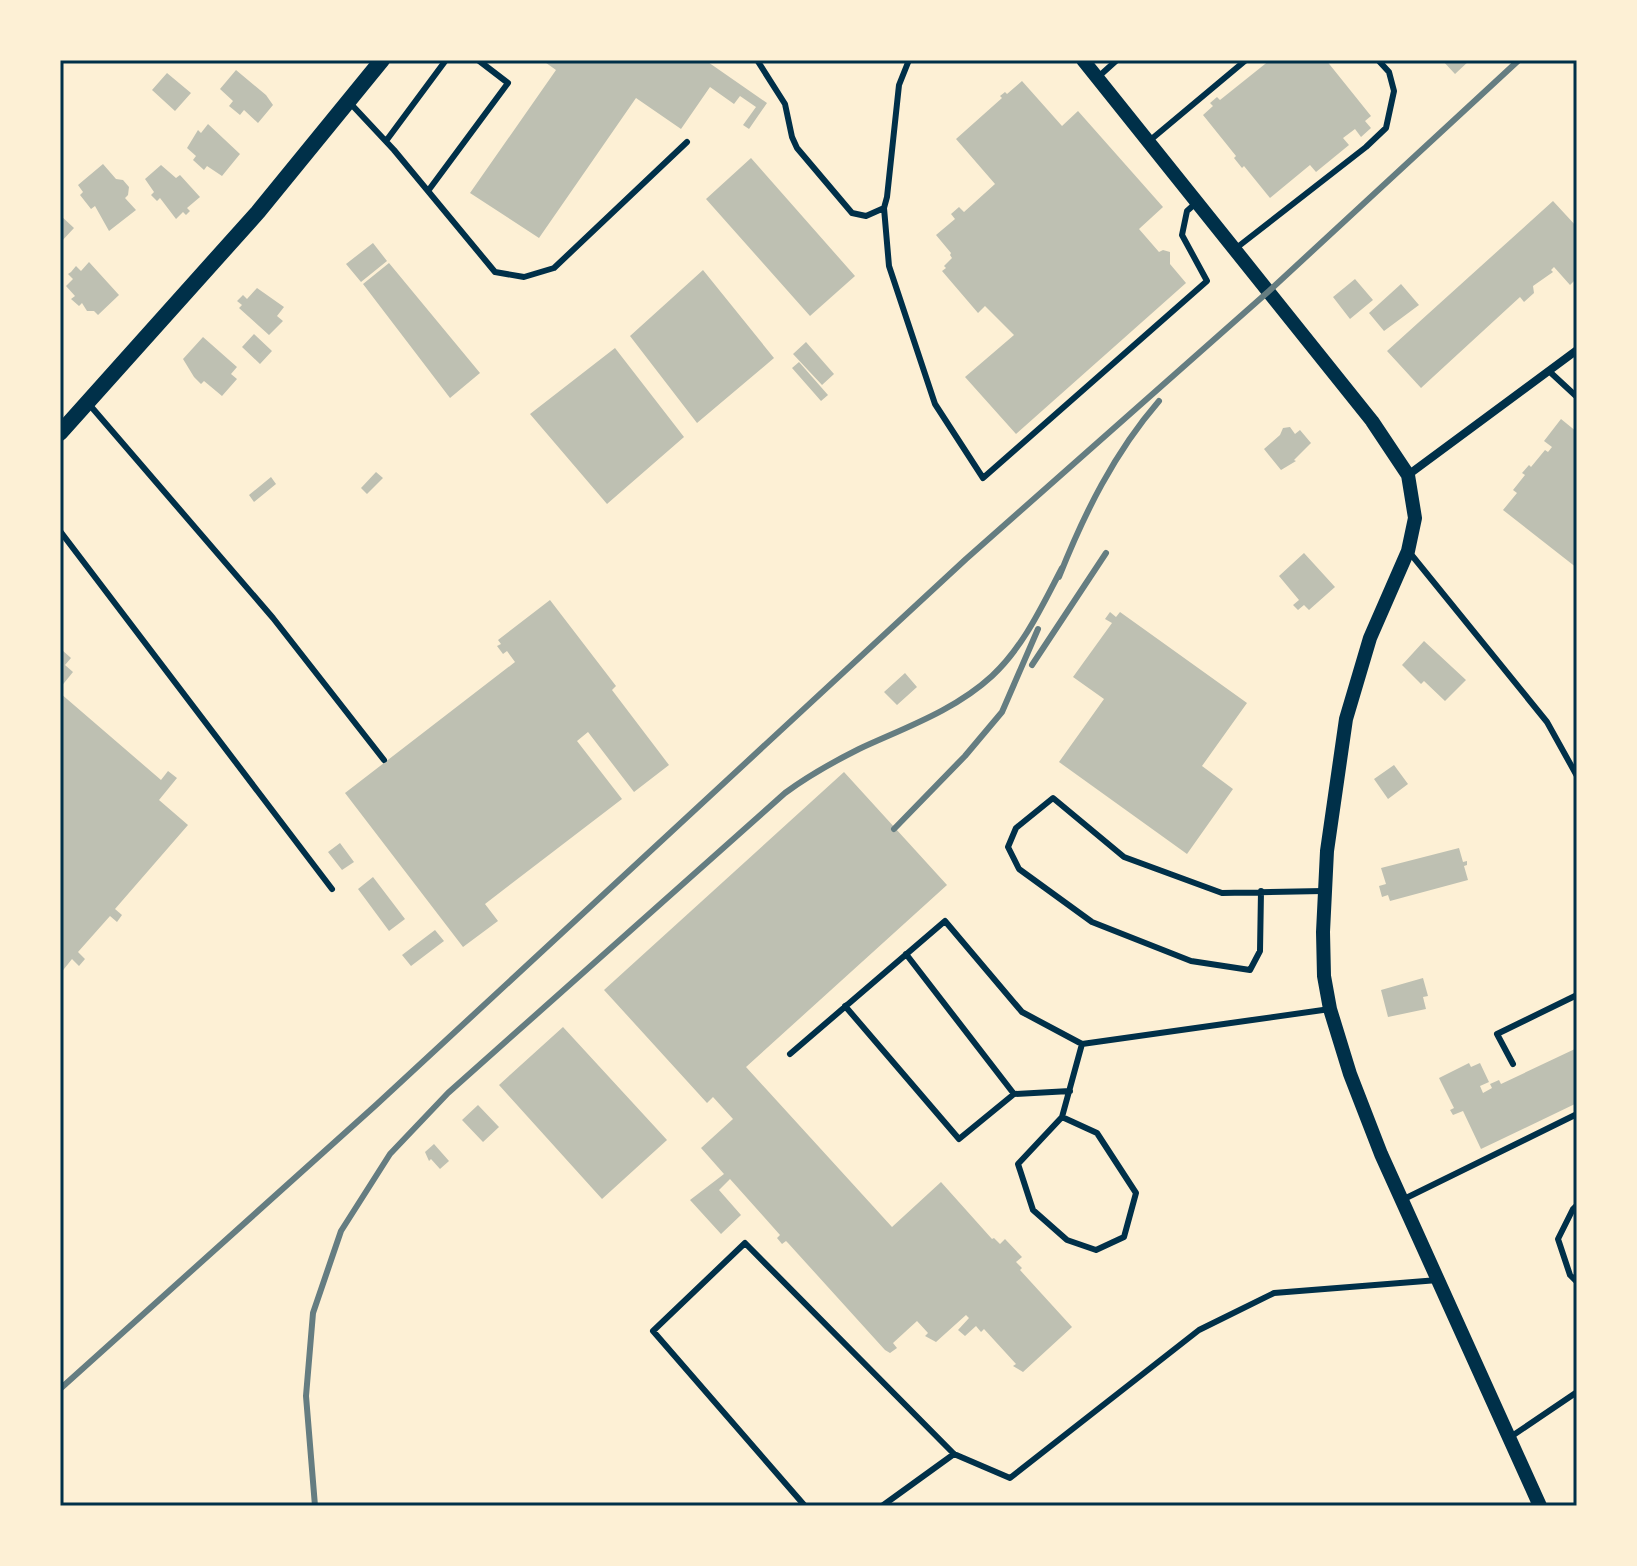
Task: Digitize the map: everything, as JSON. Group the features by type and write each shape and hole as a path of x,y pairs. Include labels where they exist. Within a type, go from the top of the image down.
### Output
{"main road":[{"path":"60,433 258,212 382,60"}],"street":[{"path":"1083,60 1372,421 1408,475 1415,518 1408,551 1370,638 1346,719 1324,891 1324,976 1330,1009 1350,1074 1402,1200 1540,1506"},
{"path":"1408,475 1577,350"}],"lane":[{"path":"386,141 446,60"},
{"path":"428,191 508,83 478,60"},
{"path":"757,60 785,104 797,148 852,213 866,216 884,208"},
{"path":"909,60 899,85 884,208 889,266 935,404 983,478 1207,281 1182,235 1187,211 1198,202"},
{"path":"1097,78 1117,60"},
{"path":"1148,142 1246,60"},
{"path":"1235,249 1386,128 1394,91 1389,72 1378,60"},
{"path":"348,102 361,112 495,272 524,277 554,268 687,142"},
{"path":"1550,372 1577,397"},
{"path":"88,403 273,618 384,760"},
{"path":"60,531 332,889"},
{"path":"1408,551 1547,722 1577,776"},
{"path":"1261,891 1260,951 1250,970 1191,961 1092,922 1019,869 1008,847 1016,828 1053,798 1124,857 1222,893 1261,891 1324,891"},
{"path":"790,1054 945,921 1022,1012 1082,1044 1330,1009"},
{"path":"906,954 1014,1094"},
{"path":"1513,1064 1497,1034 1577,995"},
{"path":"845,1006 959,1139 1014,1094 1070,1091"},
{"path":"1062,1117 1097,1133 1136,1193 1124,1237 1096,1250 1067,1240 1033,1210 1018,1164 1062,1117 1082,1044"},
{"path":"1402,1200 1577,1114"},
{"path":"1577,1205 1558,1239 1570,1275 1577,1282"},
{"path":"805,1506 653,1331 745,1243 954,1454 1010,1478 1199,1330 1274,1293 1438,1280"},
{"path":"1509,1438 1577,1392"},
{"path":"882,1506 954,1454"}],"building":[{"path":"542,60 705,60 767,103 749,129 743,125 756,107 740,96 734,104 710,87 681,129 636,98 539,238 470,193 556,70"},
{"path":"1270,60 1326,60 1371,116 1365,121 1371,128 1361,137 1355,129 1343,138 1349,145 1316,172 1310,165 1270,198 1244,166 1242,168 1203,115 1217,97 1220,100"},
{"path":"1442,60 1470,60 1455,74"},
{"path":"236,70 266,95 273,105 258,123 244,110 240,115 229,106 233,101 220,89"},
{"path":"167,73 191,93 175,111 152,90"},
{"path":"1022,81 1062,126 1078,111 1163,207 1139,229 1159,252 1170,252 1170,264 1186,283 1016,434 965,377 1014,335 985,306 978,313 942,271 952,258 936,235 955,219 951,214 959,207 964,212 995,184 956,139 1002,98 1000,96"},
{"path":"208,124 240,154 222,176 207,166 204,170 193,160 196,156 187,148 198,130 201,133"},
{"path":"751,158 855,276 810,316 706,199"},
{"path":"103,164 116,179 123,180 129,187 125,198 136,210 109,231 95,206 91,209 80,195 83,192 78,185"},
{"path":"161,165 176,178 180,175 200,197 187,208 190,211 186,215 183,212 176,219 160,198 157,201 151,195 154,192 145,179"},
{"path":"1553,201 1577,227 1577,278 1570,285 1554,267 1553,272 1533,286 1534,293 1524,302 1520,297 1421,388 1387,351"},
{"path":"60,215 74,228 60,243"},
{"path":"373,243 387,261 361,282 346,264"},
{"path":"89,262 119,295 98,315 71,299 75,296 66,286 73,279 68,274 76,266 81,271"},
{"path":"389,263 480,373 450,398 363,284"},
{"path":"703,270 774,358 697,423 630,336"},
{"path":"1355,279 1373,300 1350,319 1333,297"},
{"path":"1401,284 1419,305 1384,331 1369,313"},
{"path":"257,288 284,307 277,316 283,321 269,335 239,308 242,305 237,301 243,295 247,299"},
{"path":"254,334 272,351 260,364 242,347"},
{"path":"203,337 237,367 231,374 237,379 222,396 204,381 201,384 183,359"},
{"path":"806,342 834,374 822,385 793,354"},
{"path":"615,348 684,437 607,504 530,414"},
{"path":"799,362 828,395 821,401 792,368"},
{"path":"1561,419 1577,432 1577,568 1503,510 1517,493 1513,490 1525,475 1522,473 1552,447 1544,441"},
{"path":"1290,427 1295,434 1300,430 1311,443 1296,461 1281,470 1264,449 1280,435 1283,428"},
{"path":"376,472 383,478 367,494 361,488"},
{"path":"271,477 276,484 254,502 249,495"},
{"path":"1304,553 1335,587 1309,610 1304,605 1298,610 1293,605 1299,600 1279,576"},
{"path":"550,600 616,686 612,690 669,765 634,792 588,732 577,741 622,799 485,904 498,921 463,947 345,793 515,662 507,651 503,654 497,646 501,644 498,640"},
{"path":"1110,612 1116,617 1120,612 1247,703 1202,766 1233,789 1187,854 1059,762 1104,699 1073,677 1112,623 1105,619"},
{"path":"1424,641 1466,680 1445,701 1402,665"},
{"path":"62,650 71,658 65,665 73,672 60,688"},
{"path":"905,673 917,687 897,705 884,692"},
{"path":"60,693 161,780 168,771 177,778 159,800 188,825 115,909 122,915 117,922 110,916 78,952 85,959 79,966 72,959 60,974"},
{"path":"1394,765 1408,784 1388,799 1374,779"},
{"path":"844,772 947,885 746,1067 892,1227 941,1182 992,1239 1000,1244 1005,1239 1022,1257 1016,1262 1022,1268 1020,1270 1072,1327 1023,1372 1013,1366 1016,1364 984,1329 981,1332 976,1326 965,1336 958,1330 969,1318 966,1315 936,1342 925,1336 928,1333 917,1321 893,1343 897,1348 890,1353 885,1350 788,1243 782,1244 777,1238 780,1235 730,1179 719,1190 741,1215 721,1234 690,1200 724,1174 701,1148 733,1119 713,1097 707,1103 604,990"},
{"path":"340,843 354,862 342,870 328,852"},
{"path":"1459,848 1463,862 1467,861 1464,866 1468,880 1390,901 1388,895 1382,897 1379,886 1386,884 1381,868"},
{"path":"373,877 405,919 389,931 358,889"},
{"path":"435,930 444,941 411,966 402,955"},
{"path":"1423,978 1428,996 1423,997 1426,1009 1388,1017 1381,990"},
{"path":"563,1027 667,1140 602,1199 499,1085"},
{"path":"1577,1048 1577,1103 1481,1149 1463,1111 1453,1115 1450,1110 1454,1108 1439,1078 1469,1063 1471,1067 1480,1063 1489,1082 1480,1086 1483,1093 1492,1088 1490,1084 1499,1080 1501,1084"},
{"path":"478,1105 499,1127 483,1142 462,1120"},
{"path":"434,1144 449,1161 440,1169 431,1159 429,1161 425,1152"}],"railway":[{"path":"60,1389 376,1105 966,559 1269,291 1519,60"},
{"path":"1059,577 1079,530 1114,463 1159,401"},
{"path":"1032,665 1106,553"},
{"path":"315,1506 306,1396 313,1313 341,1231 390,1154 448,1093 785,793 849,754 945,709 992,676 1023,639 1062,568"},
{"path":"894,829 965,756 1002,712 1038,629"}]}
